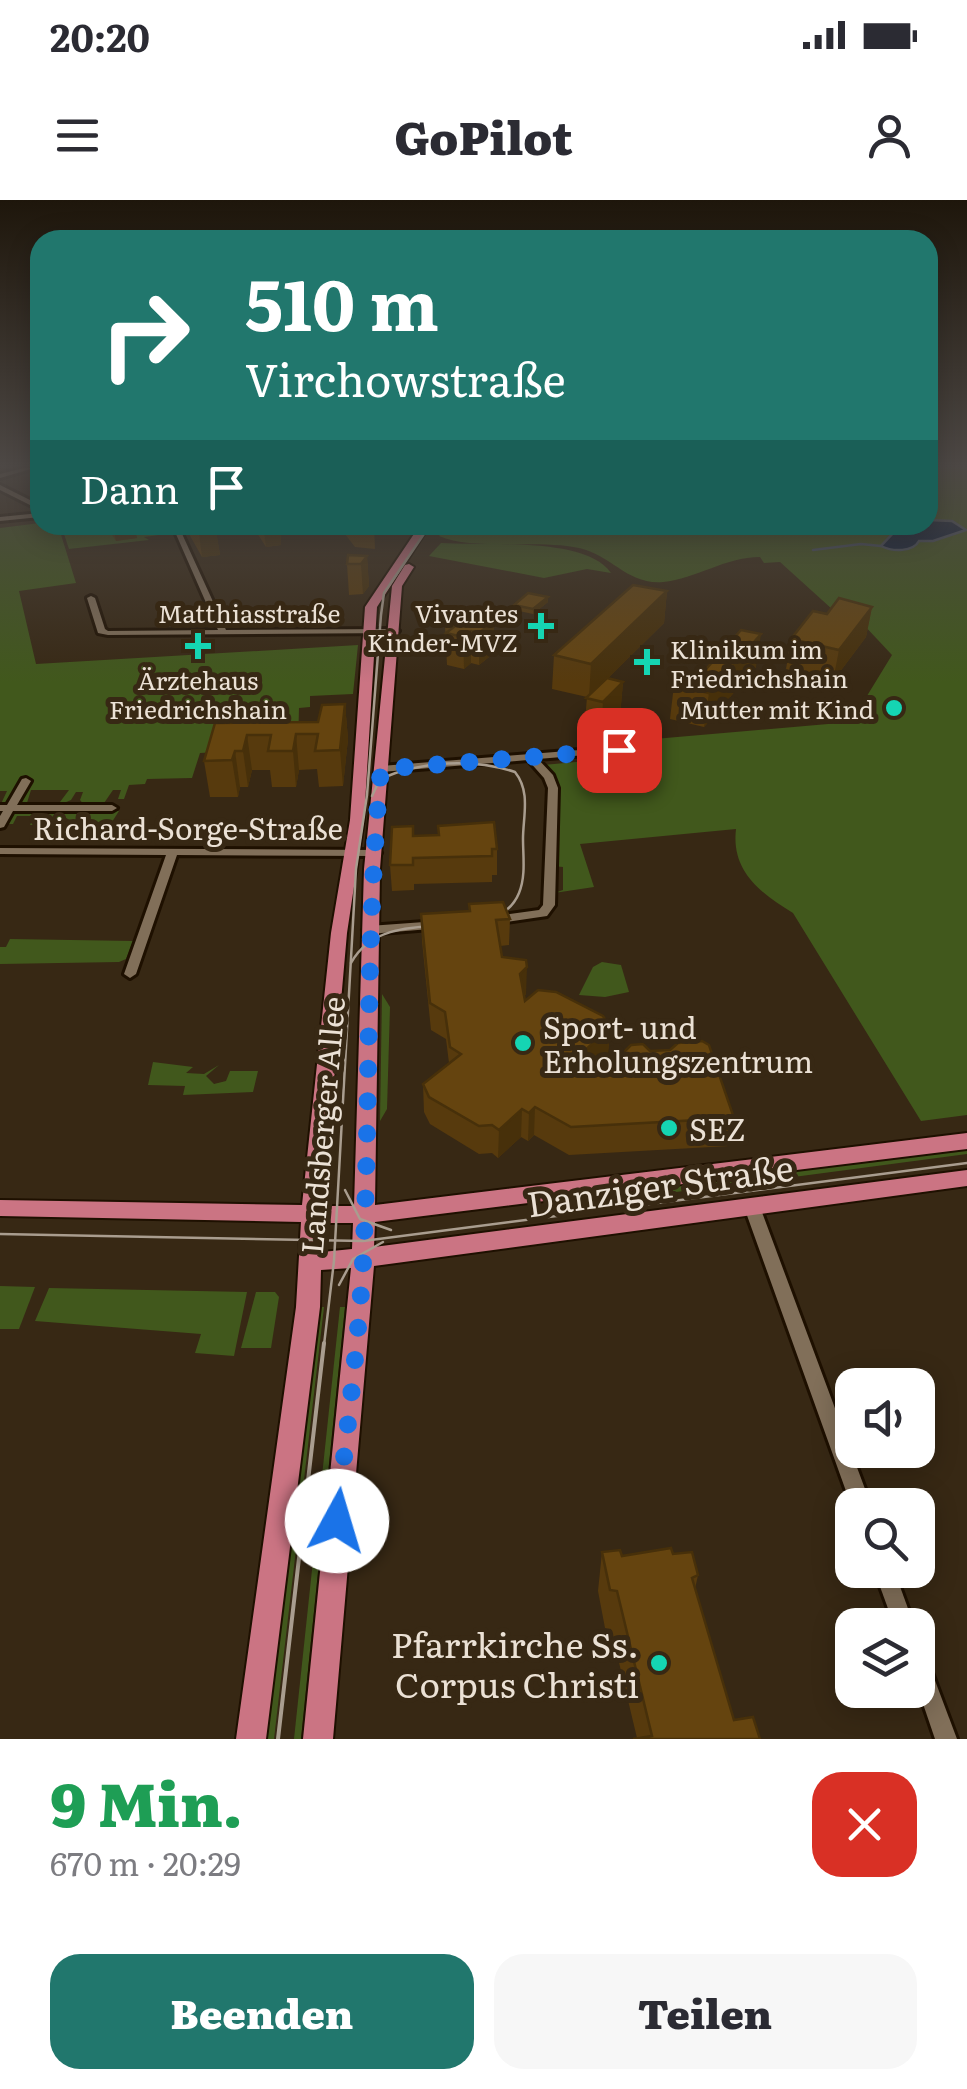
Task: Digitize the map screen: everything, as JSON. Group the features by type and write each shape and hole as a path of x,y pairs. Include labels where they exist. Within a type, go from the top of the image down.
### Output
{"main road":[{"name":"Landsberger Allee","path":"251,1739 308,1307 311,1215 336,952 363,751 369,631 374,599 415,540"},
{"name":"Landsberger Allee","path":"318,1739 363,1258 375,854 397,586 428,540"},
{"name":"Danziger Straße","path":"0,1208 364,1215 967,1141"},
{"name":"Danziger Straße","path":"310,1262 967,1178"}],"street":[{"path":"182,540 223,632"},
{"name":"Matthiasstraße","path":"91,598 103,633 395,631"},
{"path":"381,769 630,749"},
{"path":"375,930 543,913 550,905 552,788 549,777 530,758"},
{"path":"0,825 5,808 26,781"},
{"path":"5,808 112,808"},
{"name":"Richard-Sorge-Straße","path":"0,851 375,854"},
{"path":"130,974 173,852"},
{"path":"752,1207 855,1488"},
{"path":"935,1708 946,1739"}],"green space":[{"path":"0,540 63,540 76,583 19,591 36,664 358,645 353,694 310,696 310,707 299,708 298,747 200,753 192,778 147,779 145,784 129,785 124,799 118,799 121,790 113,790 102,806 85,806 80,800 83,792 76,792 71,800 57,806 69,790 31,790 26,806 17,805 29,781 20,781 5,806 0,806 7,791 0,791"},
{"path":"66,540 149,540 69,549"},
{"path":"453,540 967,540 967,1115 921,1121 793,913 759,889 743,869 736,829 580,844 594,887 554,893 563,890 563,867 553,866 557,784 543,765 587,761 592,772 650,767 639,743 631,741 851,722 892,655 862,623 843,619 780,562 747,558 675,580 650,582 579,548"},
{"path":"441,543 557,548 598,561 611,573 587,569 544,578 429,556"},
{"path":"16,811 119,811 110,825 71,825 72,821 66,818 57,825 30,825 34,816 17,816 13,824 5,824"},
{"path":"10,939 133,941 126,959 119,962 0,964 0,947 6,947"},
{"path":"602,962 621,965 629,992 605,997 579,995 593,967"},
{"path":"382,994 390,1007 387,1109 380,1121"},
{"path":"153,1062 193,1067 186,1073 204,1074 219,1065 206,1076 214,1084 226,1081 230,1071 258,1071 253,1092 183,1095 185,1086 148,1085"},
{"path":"967,1147 967,1154 771,1180 768,1173"},
{"path":"758,1174 761,1181 568,1206 565,1199"},
{"path":"0,1286 35,1287 19,1329 0,1329"},
{"path":"49,1288 247,1292 234,1356 195,1353 201,1334 35,1321"},
{"path":"256,1292 275,1292 279,1297 271,1348 241,1348"},
{"path":"319,1307 324,1307 274,1739 266,1739"},
{"path":"340,1307 345,1307 301,1739 294,1739"}],"water":[{"path":"887,540 937,540 919,541 908,549 881,546"}],"building":[{"path":"348,555 367,556 361,564 347,564"},
{"path":"633,585 667,591 591,664 554,655"},
{"path":"528,593 548,597 533,609 514,605"},
{"path":"839,598 872,607 839,650 791,639 813,611 827,614"},
{"path":"461,613 494,621 479,633 471,631 463,637 446,633 454,627 445,625"},
{"path":"741,630 761,634 709,693 674,685 684,674 699,677"},
{"path":"607,678 623,682 603,702 586,698"},
{"path":"345,704 340,750 315,751 318,734 296,734 293,751 268,751 271,735 247,735 243,751 235,751 232,760 204,761 215,723 318,722 322,705"},
{"path":"494,822 497,849 492,849 492,856 413,858 413,865 390,865 392,827 413,826 413,836 439,835 438,826"},
{"name":"Sport- und Erholungszentrum","path":"503,902 510,919 496,920 502,957 526,960 527,967 520,974 525,1001 538,990 556,992 603,1016 610,1027 579,1056 623,1053 631,1045 643,1044 650,1051 670,1050 678,1043 702,1041 709,1045 734,1118 571,1127 535,1107 529,1113 522,1109 499,1130 492,1125 479,1126 429,1097 423,1084 461,1054 450,1047 445,1012 430,1003 421,914 470,911 469,904"},
{"path":"671,1548 673,1554 692,1552 698,1575 692,1578 734,1720 753,1717 760,1739 633,1739 652,1736 617,1591 610,1590 602,1552 620,1550 622,1556"}],"waterway":[{"path":"813,550 861,544 881,546"}],"tram line":[{"path":"335,1240 356,869 367,795 381,615 384,593 420,540"},
{"path":"351,963 368,943 389,933 488,920 506,910 523,880 525,796 515,772 464,763 429,765 380,779 372,796"},
{"path":"335,1240 363,1241 967,1163"},
{"path":"345,1190 360,1219 391,1230"},
{"path":"0,1234 335,1240"},
{"path":"324,1345 335,1240"},
{"path":"339,1285 353,1259 383,1242"},
{"path":"278,1739 324,1343"}],"place":[{"name":"Vivantes Kinder-MVZ","path":"541,626"},
{"name":"Ärztehaus Friedrichshain","path":"198,646"},
{"name":"Klinikum im Friedrichshain","path":"647,662"},
{"name":"Mutter mit Kind","path":"894,708"},
{"name":"Sport- und Erholungszentrum","path":"523,1043"},
{"name":"SEZ","path":"669,1128"},
{"name":"Pfarrkirche Ss. Corpus Christi","path":"659,1663"}],"route":[{"path":"337,1521 363,1258 372,979 369,924 381,769 619,750"}]}
